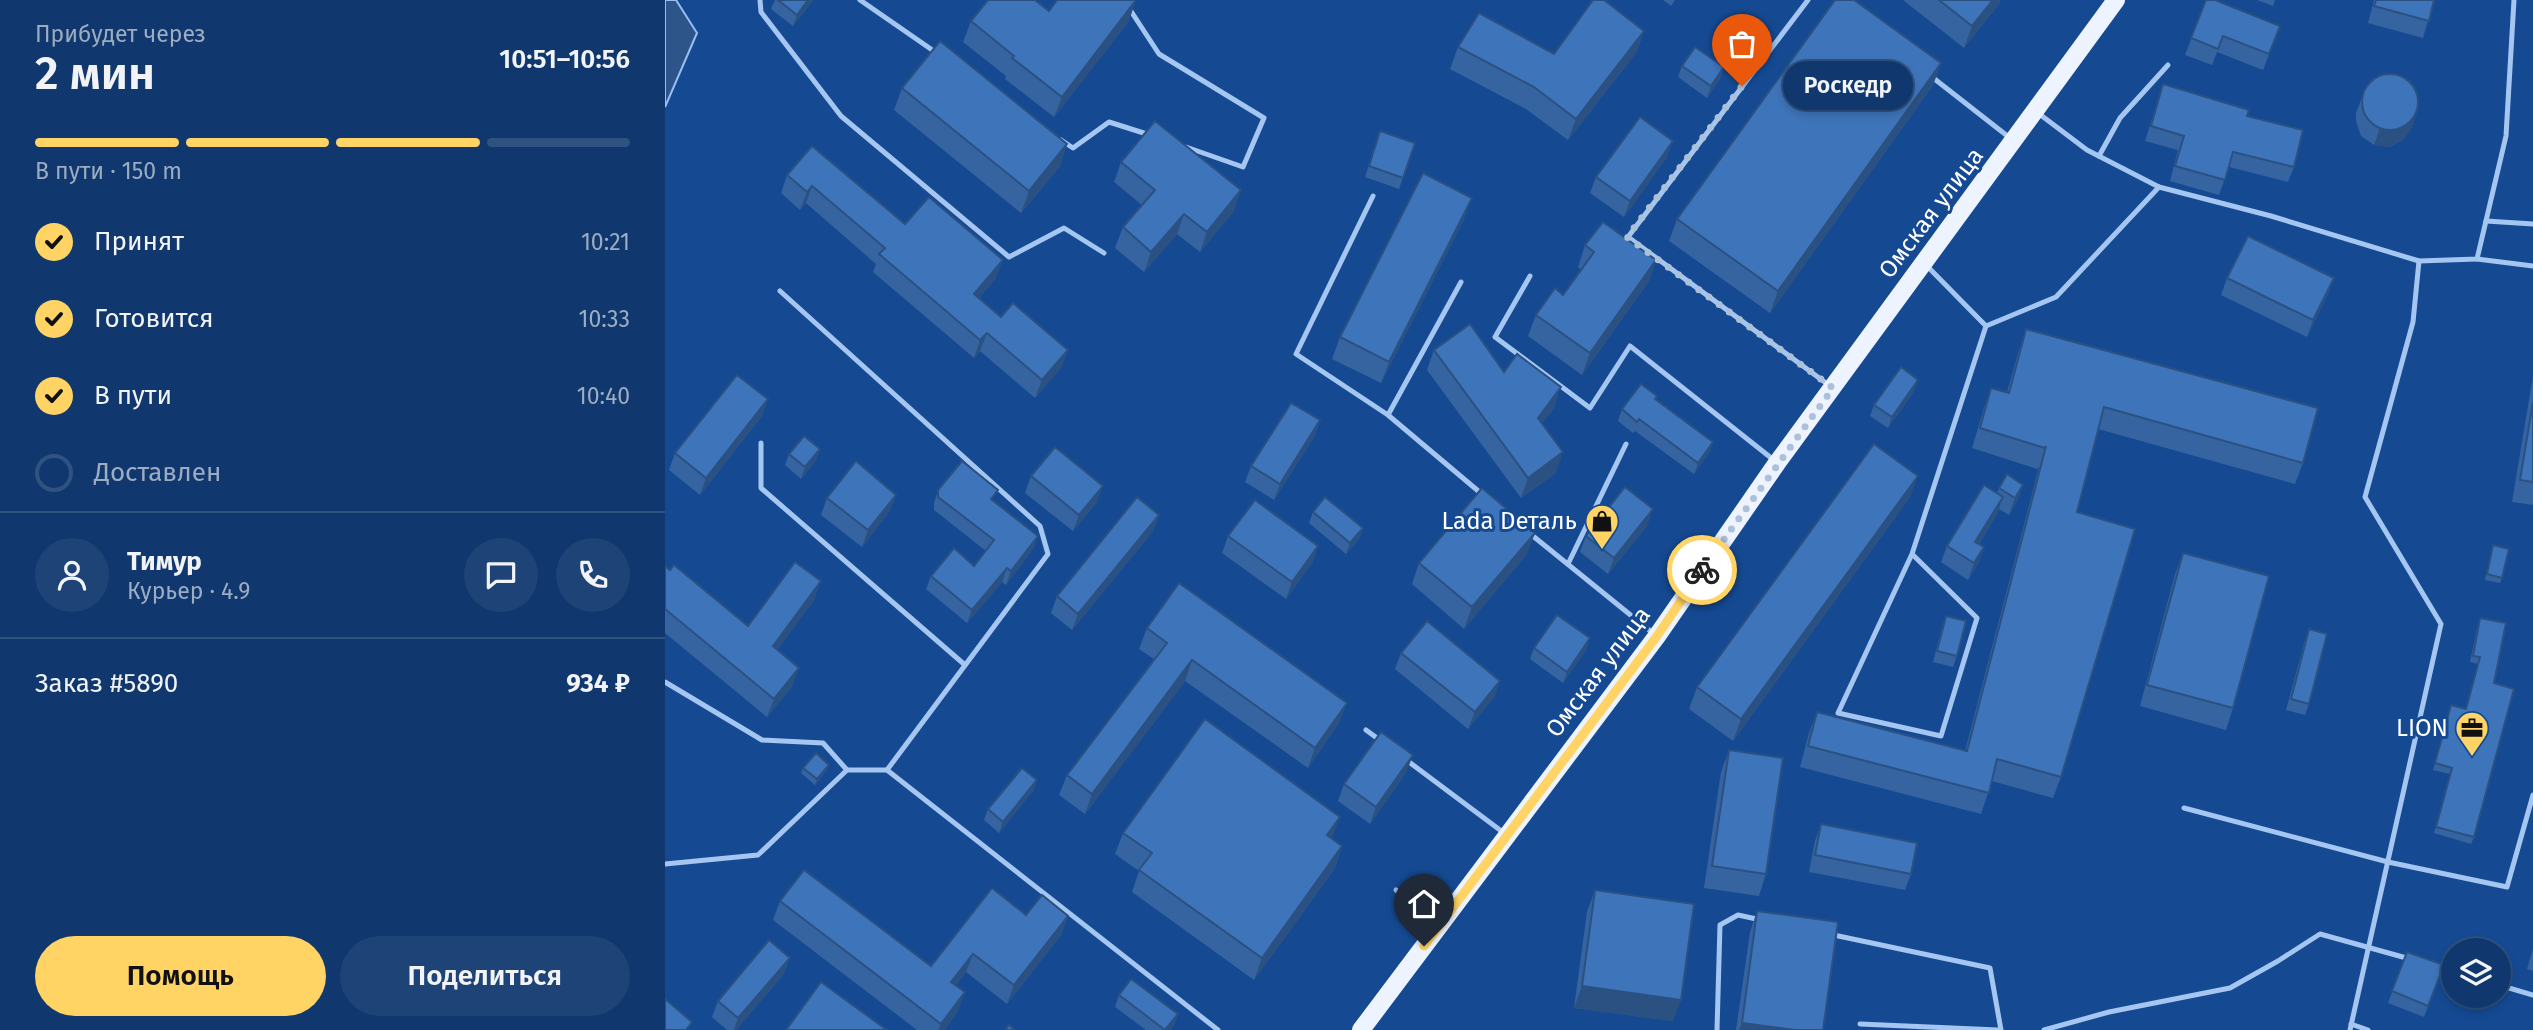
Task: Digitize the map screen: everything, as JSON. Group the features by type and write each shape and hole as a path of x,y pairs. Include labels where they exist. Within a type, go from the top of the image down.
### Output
{"main road":[{"name":"Омская улица","path":"1361,1030 1657,636 1777,463 2116,0"}],"lane":[{"path":"760,0 761,12 841,116 1009,257 1064,228 1104,253"},
{"path":"860,0 950,62"},
{"path":"1120,0 1125,2 1159,54 1264,118 1243,167 1182,146"},
{"path":"1808,0 1627,237 1833,388"},
{"path":"2477,259 2506,136 2514,0"},
{"path":"2099,156 2120,118 2168,65"},
{"path":"1929,75 2014,142"},
{"path":"2036,111 2087,150 2159,187 2271,216 2419,261 2477,259 2533,265"},
{"path":"1051,132 1073,148 1109,122 1157,138"},
{"path":"1912,554 1977,618 1941,736 1839,713 1912,554 1986,326 2056,297 2159,187"},
{"path":"1373,196 1296,354 1388,415 1492,502"},
{"path":"2486,221 2533,224"},
{"path":"2368,1030 2351,1027 2441,624 2365,497 2413,322 2419,261"},
{"path":"1924,262 1986,326"},
{"path":"1530,276 1495,337 1590,408 1630,346 1777,463"},
{"path":"1388,415 1461,282"},
{"path":"780,291 1040,526 1048,554 887,770"},
{"path":"761,443 761,488 965,665"},
{"path":"1568,565 1626,444"},
{"path":"1521,526 1657,636"},
{"path":"665,681 762,740 823,743 847,770"},
{"path":"1366,730 1387,745"},
{"path":"1397,753 1507,835"},
{"path":"665,864 758,855 847,770 887,770 1214,1029"},
{"path":"2183,808 2388,862 2507,887 2533,795"},
{"path":"1396,890 1440,925"},
{"path":"1717,1030 1720,925 1738,915 1765,921"},
{"path":"1818,932 1990,968 1999,1030 1860,1024"},
{"path":"2044,1030 2109,1012 2230,988 2319,934 2417,961"},
{"path":"2429,964 2441,968"},
{"path":"2511,989 2533,995"}],"water":[{"path":"665,0 676,0 697,33 665,107"}],"building":[{"path":"778,0 808,0 797,15"},
{"path":"988,0 1035,0 1049,11 1057,0 1136,0 1062,97 1012,58 1014,56 971,21"},
{"path":"1593,0 1604,0 1644,31 1576,119 1534,87 1458,47 1479,13 1554,54"},
{"path":"1835,0 1854,0 1941,63 1778,291 1677,219"},
{"path":"1939,0 1993,0 1972,26"},
{"path":"2206,0 2215,0 2280,26 2269,54 2223,36 2218,49 2191,38"},
{"path":"2376,0 2434,0 2429,21 2374,6"},
{"path":"940,41 1067,144 1029,191 902,88"},
{"path":"1695,47 1724,67 1711,86 1682,66"},
{"path":"2384,74 2396,74 2406,78 2414,86 2418,102 2414,118 2406,126 2396,130 2384,130 2374,126 2366,118 2362,108 2362,96 2366,86 2374,78"},
{"path":"2163,84 2249,110 2247,116 2303,130 2294,167 2233,152 2225,180 2175,166 2184,136 2151,126"},
{"path":"1640,117 1673,141 1630,201 1596,177"},
{"path":"1155,121 1241,190 1207,232 1184,214 1151,252 1123,227 1155,190 1121,162"},
{"path":"1380,131 1415,143 1403,178 1369,166"},
{"path":"812,146 905,224 929,197 1003,260 974,294 1001,317 1013,303 1068,350 1042,380 987,333 980,340 879,254 885,248 812,186 807,192 787,175"},
{"path":"1423,173 1472,198 1389,362 1340,337"},
{"path":"1603,222 1656,260 1590,353 1536,315 1555,288 1563,295 1594,252 1585,245"},
{"path":"2248,236 2334,278 2313,320 2227,278"},
{"path":"1470,324 1504,372 1517,354 1561,387 1538,418 1563,452 1528,478 1434,350"},
{"path":"2026,329 2318,408 2303,463 2104,407 2077,512 2135,529 2061,777 1997,759 1989,793 1808,746 1817,712 1967,751 2046,446 2045,448 1980,428 1991,388 2009,393"},
{"path":"1901,367 1918,380 1892,417 1874,405"},
{"path":"737,375 768,399 706,478 675,453"},
{"path":"1641,384 1657,396 1655,399 1713,442 1698,463 1622,409"},
{"path":"2533,402 2533,482 2520,480"},
{"path":"1291,403 1320,420 1280,484 1251,466"},
{"path":"804,436 820,449 805,467 789,454"},
{"path":"1874,444 1918,476 1741,719 1697,687"},
{"path":"1055,447 1103,486 1079,515 1031,476"},
{"path":"856,461 896,495 868,530 827,498"},
{"path":"962,461 998,490 991,499 1038,536 1011,571 1007,568 972,610 931,576 954,548 974,566 994,540 938,497 938,490"},
{"path":"2007,474 2023,485 2015,498 1999,488"},
{"path":"1984,485 2003,497 1975,542 1984,547 1974,563 1947,546"},
{"path":"1625,487 1653,509 1614,558 1586,536"},
{"path":"1482,488 1535,533 1472,607 1419,563"},
{"path":"1137,497 1159,515 1078,614 1057,596"},
{"path":"1325,497 1363,528 1350,543 1313,512"},
{"path":"1255,500 1318,546 1292,582 1228,536"},
{"path":"2493,545 2509,549 2502,578 2487,574"},
{"path":"2183,553 2269,576 2233,708 2147,685"},
{"path":"795,562 821,581 773,646 799,668 774,699 665,609 665,566 670,570 674,565 748,626"},
{"path":"1179,583 1347,703 1315,748 1192,660 1092,794 1067,775 1167,643 1147,628"},
{"path":"1557,615 1590,638 1567,672 1534,648"},
{"path":"1946,616 1966,621 1957,656 1937,651"},
{"path":"2480,618 2506,623 2494,683 2514,689 2474,837 2436,827 2452,768 2435,763 2451,705 2466,709 2480,657 2473,656"},
{"path":"1427,621 1500,681 1475,712 1401,653"},
{"path":"2309,629 2327,634 2309,704 2291,699"},
{"path":"1205,719 1340,817 1327,835 1342,846 1262,958 1139,870 1152,853 1123,833"},
{"path":"1381,732 1413,755 1376,807 1344,784"},
{"path":"1729,750 1783,758 1766,874 1712,866"},
{"path":"816,753 829,765 817,779 803,768"},
{"path":"1022,768 1037,780 1003,822 988,809"},
{"path":"1821,824 1917,843 1911,874 1815,855"},
{"path":"804,870 931,966 992,888 1026,915 1042,895 1068,916 1014,985 973,954 951,982 965,992 941,1024 780,901"},
{"path":"1595,890 1694,904 1681,1000 1582,986"},
{"path":"1757,911 1838,922 1823,1030 1795,1030 1742,1023"},
{"path":"769,940 790,958 738,1018 718,1001"},
{"path":"2407,952 2441,964 2441,973 2428,1006 2392,991"},
{"path":"1131,979 1178,1014 1165,1030 1119,995"},
{"path":"821,982 887,1030 786,1030"},
{"path":"665,999 692,1022 686,1030 665,1030"}],"way so far":[{"path":"1702,570 1833,388 1627,237 1742,86"}],"place":[{"name":"Роскедр","path":"1742,86"},
{"name":"Lada Dеталь","path":"1602,551"},
{"name":"LION","path":"2472,758"}],"route":[{"path":"1424,946 1657,636 1702,570"}]}
